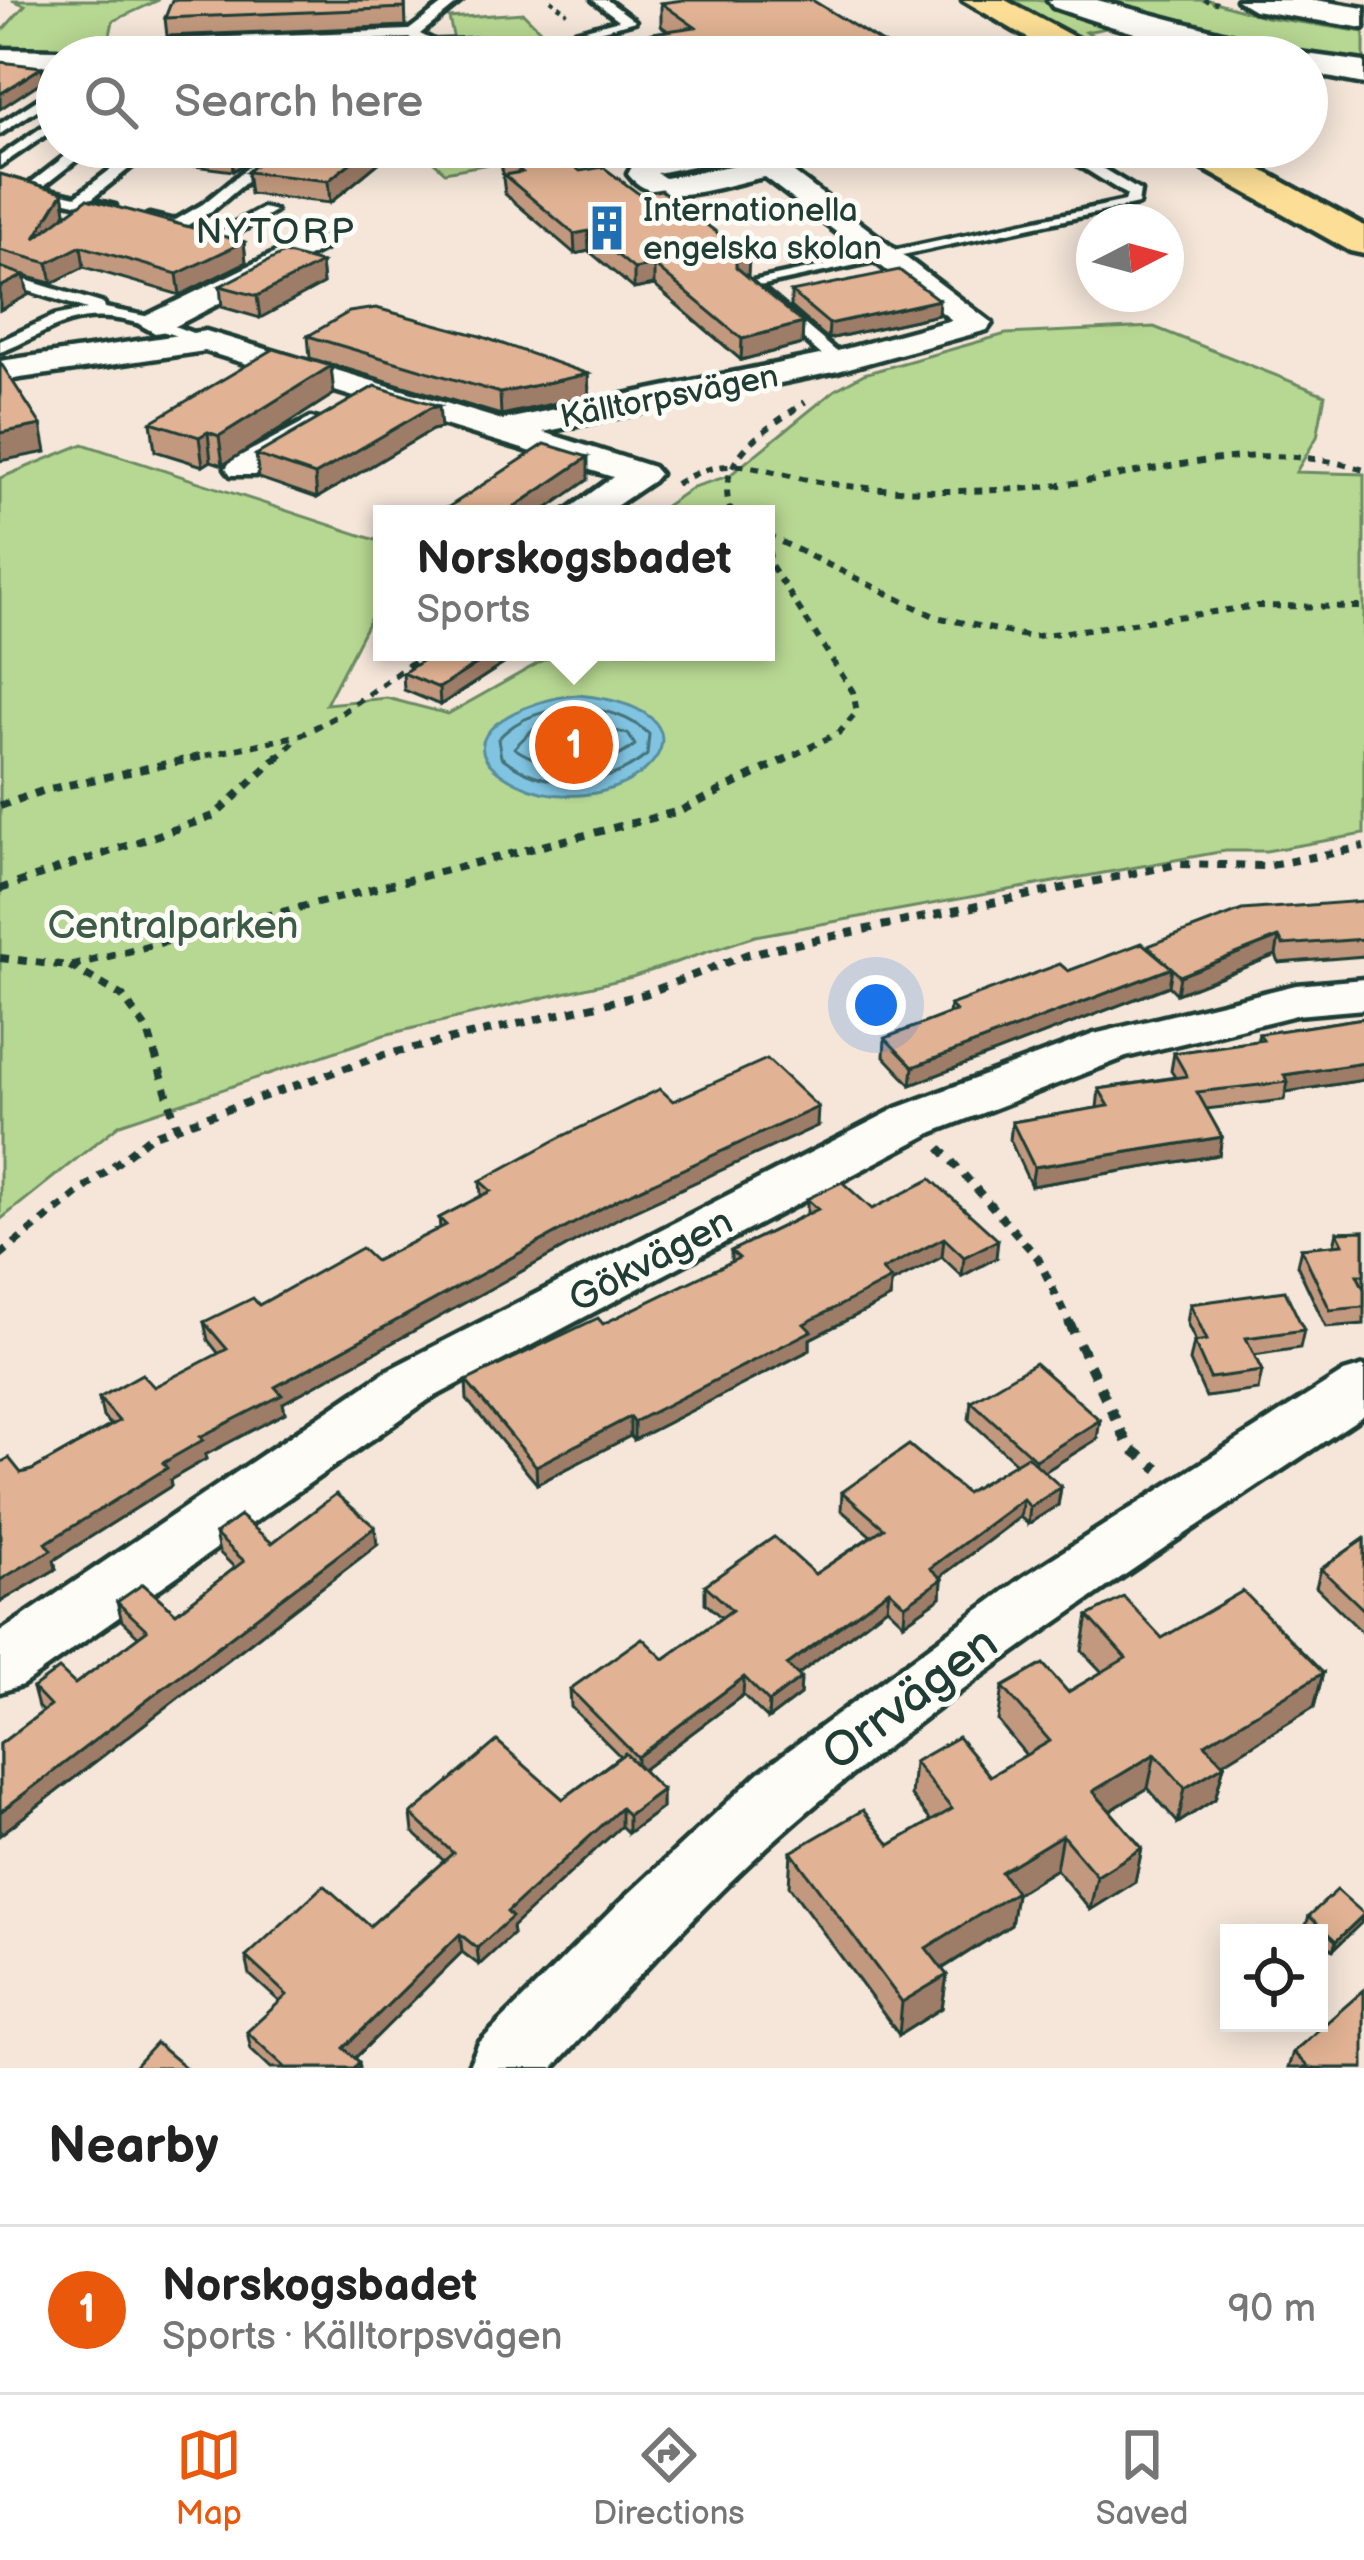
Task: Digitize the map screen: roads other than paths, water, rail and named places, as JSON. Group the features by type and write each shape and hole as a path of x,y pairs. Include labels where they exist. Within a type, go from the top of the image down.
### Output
{"highway":[{"path":"980,0 1047,36"},
{"path":"946,11 991,36"},
{"path":"1230,168 1364,242"},
{"path":"1293,168 1364,206"}],"street":[{"path":"1065,0 1190,36"},
{"path":"1253,0 1364,18"},
{"path":"0,57 36,58"},
{"path":"1328,66 1364,74"},
{"path":"645,168 642,174 652,185 665,187 765,168"},
{"path":"771,168 887,254"},
{"path":"155,325 314,243"},
{"name":"Källtorpsvägen","path":"501,430 838,361 976,323 887,254"},
{"name":"Källtorpsvägen","path":"0,370 206,341 641,474 594,505"},
{"path":"243,468 371,392"},
{"name":"Gökvägen","path":"0,1666 408,1384 915,1120 1111,1045 1296,1000 1364,994"},
{"name":"Orrvägen","path":"504,2068 645,1923 784,1791 1045,1595 1364,1387"}],"lane":[{"path":"412,34 456,0"},
{"path":"574,36 629,21 599,0"},
{"path":"360,36 416,36"},
{"path":"0,130 36,105"},
{"path":"0,162 36,136"},
{"path":"31,189 58,168"},
{"path":"79,201 121,168"},
{"path":"176,226 255,168"},
{"path":"838,361 747,284 1131,205 1135,194 1092,168"},
{"path":"0,182 218,238 268,211"},
{"path":"0,278 206,341"},
{"path":"0,347 81,310 112,311"}],"water":[{"path":"578,695 629,706 656,723 662,744 651,764 627,782 594,793 556,795 517,783 493,767 483,751 485,737 497,724 536,704"}],"place":[{"name":"Internationella engelska skolan","path":"607,228"},
{"name":"Norskogsbadet","path":"574,745"}],"district":[{"name":"NYTORP","path":"276,230"}],"park label":[{"name":"Centralparken","path":"173,924"}]}
